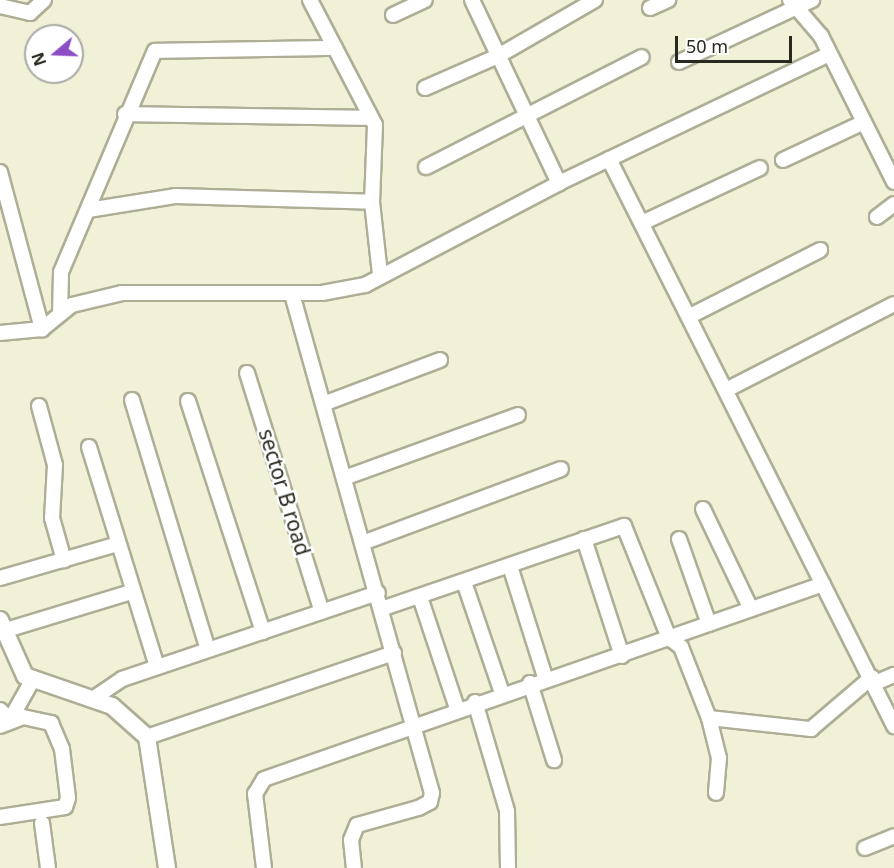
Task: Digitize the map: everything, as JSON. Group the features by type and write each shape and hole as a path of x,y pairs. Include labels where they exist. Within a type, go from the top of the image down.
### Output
{"street":[{"path":"0,6 30,14 44,0"},
{"path":"310,0 371,118 372,202 380,275"},
{"path":"393,15 425,0"},
{"path":"472,0 560,183"},
{"path":"425,88 498,56 595,0"},
{"path":"650,8 669,0"},
{"path":"679,62 800,2 894,182"},
{"path":"60,314 61,272 125,114 160,48 335,48"},
{"path":"0,333 42,329 60,314 122,293 292,294 346,291 560,183 829,54"},
{"path":"426,167 528,113 642,57"},
{"path":"125,114 371,118"},
{"path":"783,160 864,122"},
{"path":"609,159 728,389 894,726"},
{"path":"642,223 760,168"},
{"path":"0,172 42,329"},
{"path":"88,210 175,196 372,202"},
{"path":"877,217 894,204"},
{"path":"690,316 819,250"},
{"path":"292,294 364,542 411,726 432,793 430,802 357,825 351,840 354,868"},
{"path":"728,389 894,304"},
{"path":"323,404 440,360"},
{"name":"sector B road","path":"247,373 322,612"},
{"path":"132,400 208,650"},
{"path":"189,401 263,632"},
{"path":"39,406 55,465 52,518 64,560"},
{"path":"344,478 518,416"},
{"path":"89,447 131,592 157,667"},
{"path":"364,542 561,469"},
{"path":"703,509 751,609"},
{"path":"381,609 584,539 627,528 669,638 681,647 709,718 719,758 716,793"},
{"path":"584,539 622,656"},
{"path":"679,539 709,624"},
{"path":"0,578 118,544"},
{"path":"510,566 545,677"},
{"path":"464,582 502,693"},
{"path":"264,868 255,794 264,779 545,677 622,656 823,584"},
{"path":"131,592 1,625 32,681 94,698 112,706 147,737 167,868"},
{"path":"94,698 122,679 378,593"},
{"path":"420,597 457,708"},
{"path":"147,737 394,653"},
{"path":"709,718 811,729 873,680 894,675"},
{"path":"3,718 32,681"},
{"path":"530,683 554,760"},
{"path":"475,702 506,804 508,868"},
{"path":"0,817 64,807 68,798 62,749 51,723 3,718"},
{"path":"42,823 48,868"},
{"path":"865,848 894,836"}]}
